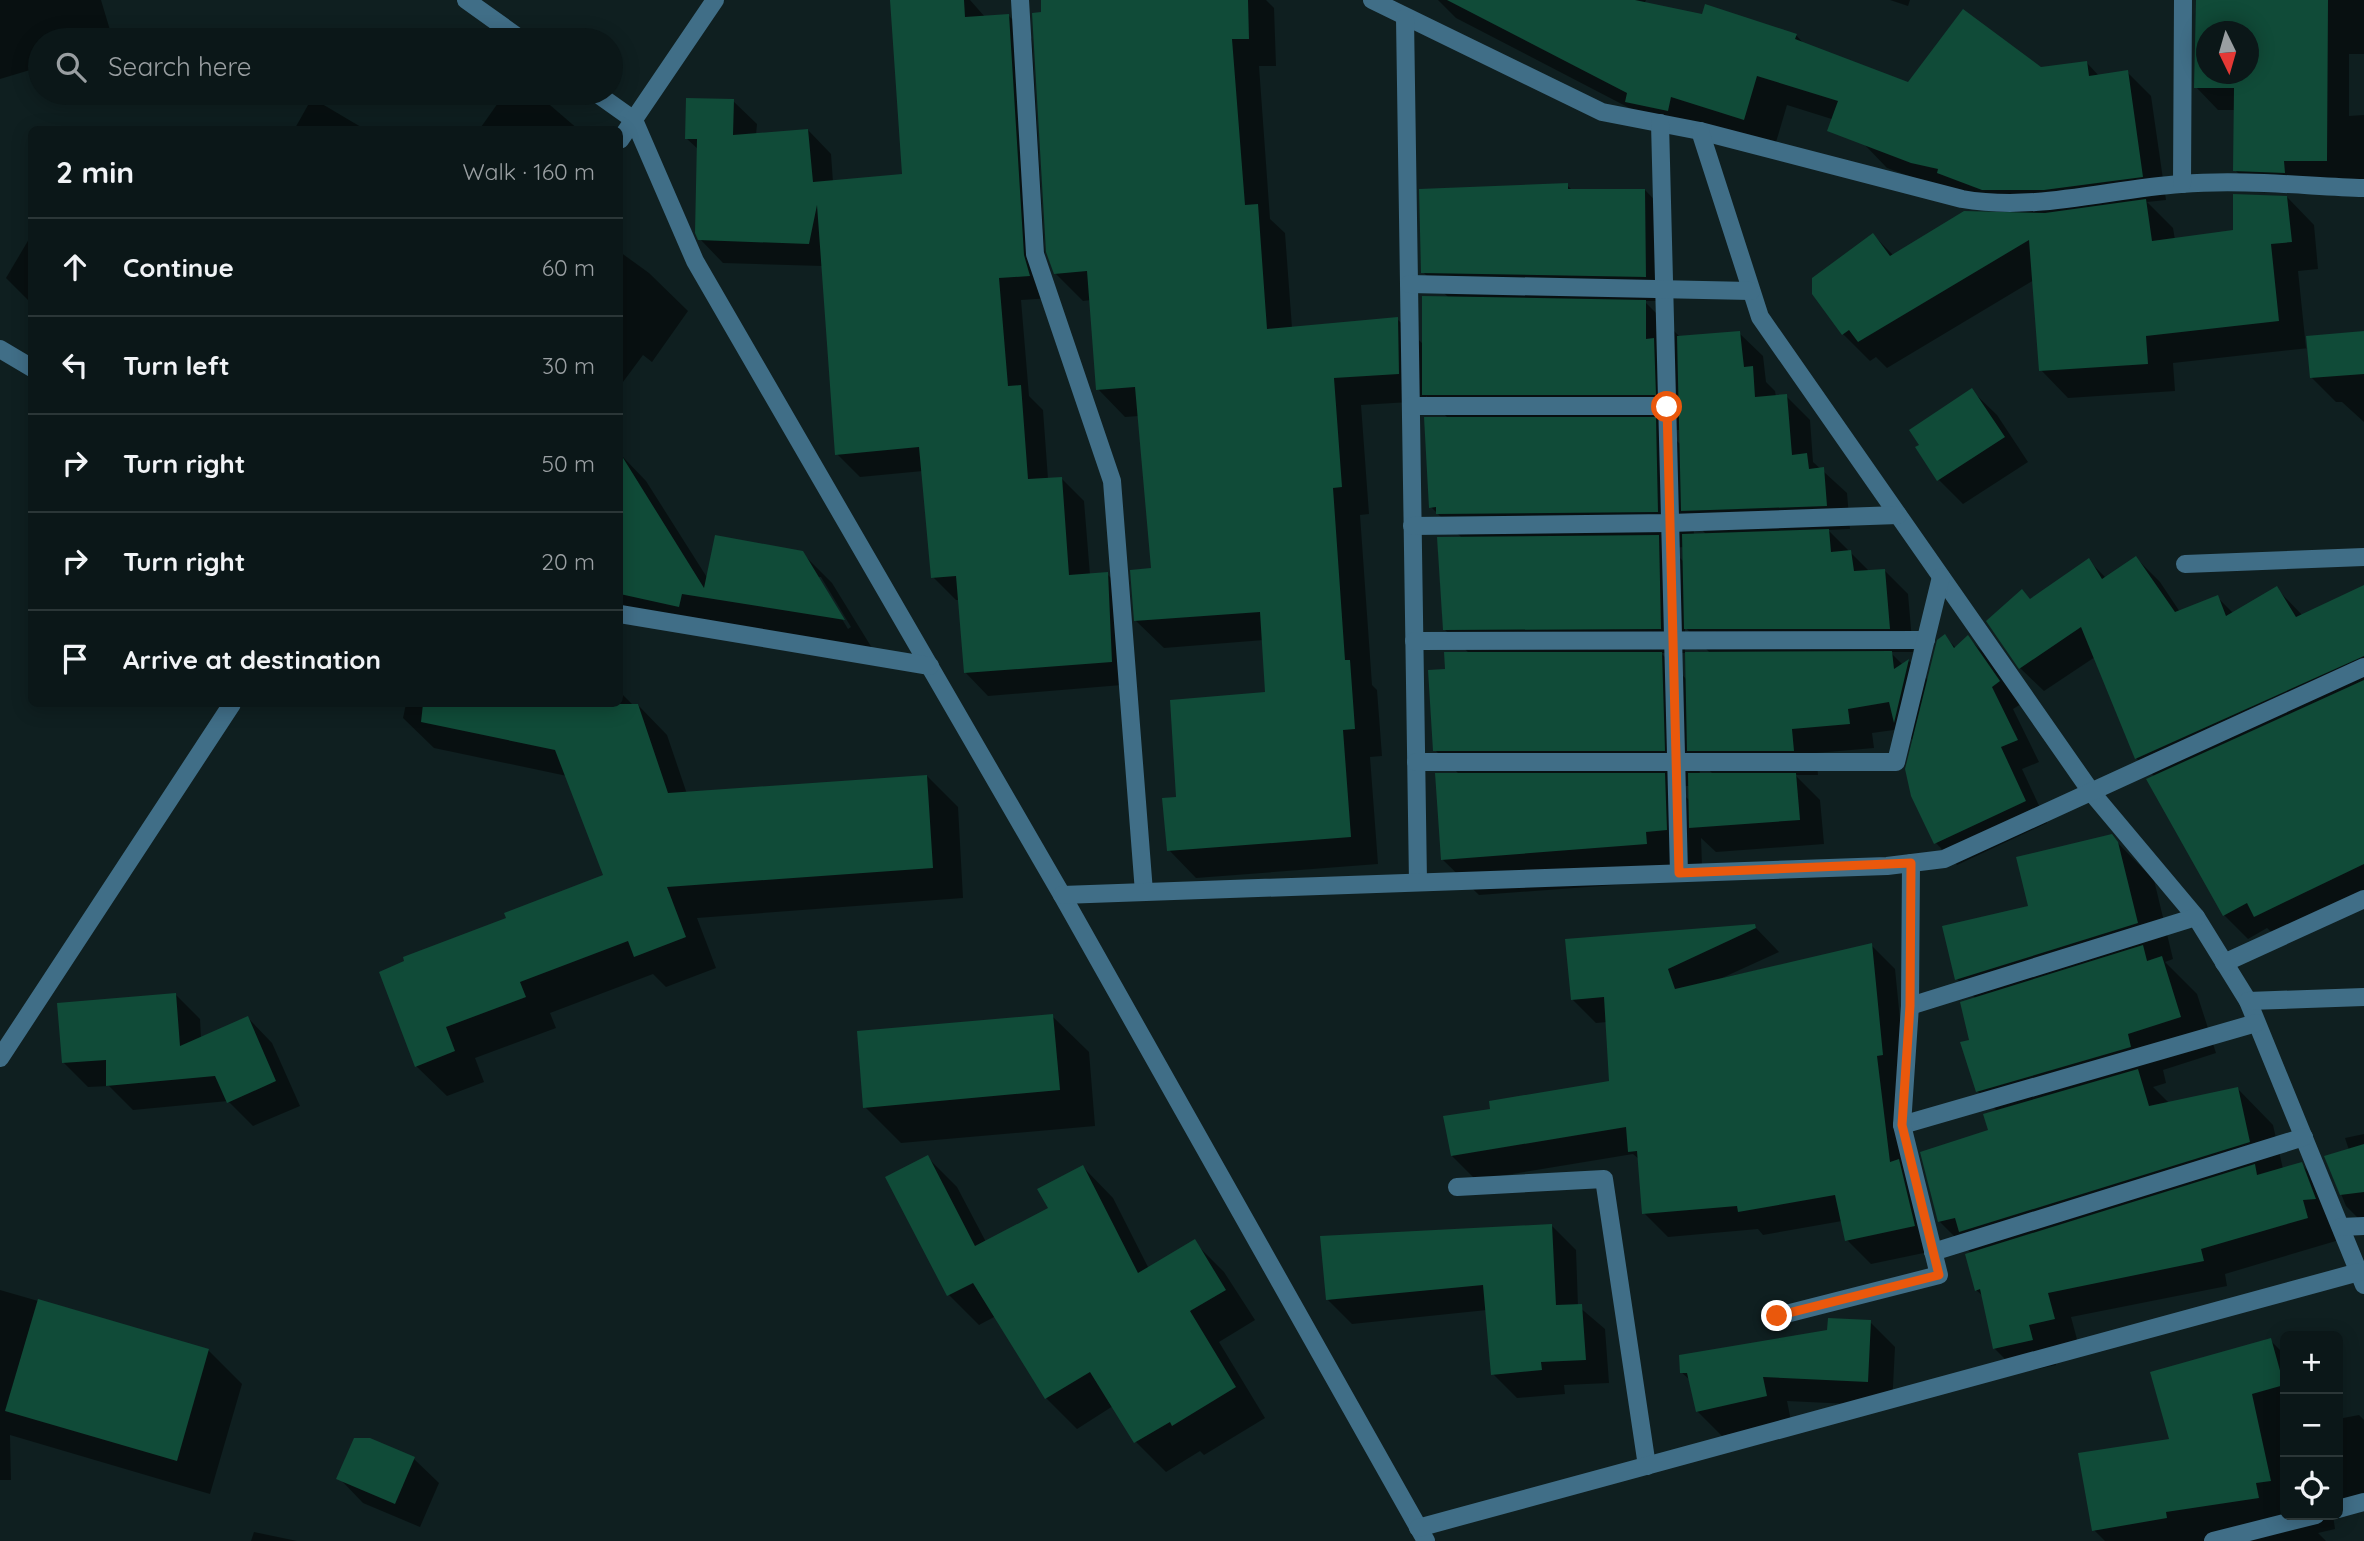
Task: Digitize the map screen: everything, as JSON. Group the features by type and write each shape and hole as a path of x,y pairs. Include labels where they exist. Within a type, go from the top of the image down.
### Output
{"street":[{"path":"466,0 505,28"},
{"path":"623,136 715,0"},
{"path":"1020,0 1034,254 1112,481 1144,892"},
{"path":"1372,0 1602,112 1700,131 1962,200 1995,205 2030,204 2182,184 2364,187"},
{"path":"2182,184 2183,0"},
{"path":"1405,18 1418,882"},
{"path":"613,105 634,120 695,261 1062,895 1422,1535 1647,1466 2362,1278 2248,1001 2196,917 2092,793 1760,317 1700,131"},
{"path":"1660,123 1679,873"},
{"path":"1409,284 1751,291"},
{"path":"0,349 28,366"},
{"path":"1410,406 1667,407"},
{"path":"1412,526 1670,523 1898,515"},
{"path":"2185,564 2364,557"},
{"path":"1416,762 1896,762 1941,578"},
{"path":"623,615 930,666"},
{"path":"1414,642 1926,640"},
{"path":"1062,895 1679,873 1911,863 1944,859 2364,667"},
{"path":"0,1058 230,707"},
{"path":"1777,1316 1939,1275 1902,1125 1910,1006 1911,863"},
{"path":"2224,963 2364,899"},
{"path":"1910,1006 2196,917"},
{"path":"2248,1001 2364,998"},
{"path":"1902,1125 2256,1023"},
{"path":"1933,1252 2304,1137"},
{"path":"1457,1186 1604,1179 1647,1466"},
{"path":"2341,1227 2364,1226"},
{"path":"2343,1508 2364,1502"},
{"path":"2213,1541 2296,1520"}],"building":[{"path":"890,0 964,0 965,17 1009,14 1024,255 1030,276 999,278 1008,386 1021,385 1028,479 1062,477 1069,575 1108,572 1112,662 964,673 956,576 931,578 919,447 835,455 817,205 809,244 698,240 695,233 697,139 685,139 686,98 734,99 733,135 808,129 813,182 902,174"},
{"path":"1041,0 1248,0 1249,39 1232,39 1245,205 1258,204 1267,329 1398,317 1399,374 1334,378 1342,487 1333,488 1345,660 1350,660 1355,729 1343,730 1351,837 1167,851 1162,798 1176,797 1170,700 1265,692 1260,612 1134,621 1130,570 1151,568 1135,387 1096,390 1087,271 1054,274 1046,252 1032,13 1041,12"},
{"path":"1447,0 1635,0 1702,14 1705,4 1797,34 1795,39 1908,82 1963,9 2041,67 2087,61 2089,76 2128,70 2143,177 2044,190 1982,190 1937,173 1938,169 1911,163 1827,131 1838,101 1757,76 1744,120 1671,97 1668,111 1625,102 1627,93"},
{"path":"2196,0 2328,0 2327,161 2284,161 2285,173 2233,171 2234,88 2194,88"},
{"path":"1568,183 1568,189 1645,189 1646,277 1421,273 1419,189"},
{"path":"2233,194 2287,196 2292,242 2271,244 2279,321 2146,336 2148,364 2039,371 2029,240 1858,342 1849,330 1842,335 1812,294 1812,278 1873,233 1890,256 1964,211 2045,213 2146,199 2152,241 2233,230"},
{"path":"1422,296 1646,300 1646,339 1654,338 1656,395 1422,395"},
{"path":"1740,331 1744,367 1753,366 1755,397 1787,394 1792,455 1807,453 1809,469 1824,467 1827,506 1681,511 1677,336"},
{"path":"2364,331 2364,374 2310,378 2306,336"},
{"path":"1972,388 2005,437 1937,481 1915,447 1919,445 1909,430"},
{"path":"1424,417 1656,417 1658,512 1436,514 1436,507 1429,508"},
{"path":"623,458 704,588 715,535 803,551 845,620 682,594 679,607 623,595"},
{"path":"1829,529 1831,552 1851,550 1854,571 1885,569 1890,629 1684,629 1682,534"},
{"path":"1659,535 1661,629 1443,630 1437,537"},
{"path":"2136,556 2175,612 2218,595 2226,616 2277,586 2296,617 2364,585 2364,656 2135,759 2081,627 2019,669 1986,621 2022,589 2030,599 2089,558 2102,579"},
{"path":"1945,634 1954,648 1968,635 2000,681 1992,687 2018,740 2001,747 2026,801 1934,844 1911,796 1905,769 1937,640"},
{"path":"1892,651 1894,669 1909,659 1894,723 1889,702 1848,709 1850,724 1792,729 1794,751 1687,751 1685,652"},
{"path":"1444,652 1662,652 1665,751 1433,751 1428,670 1445,669"},
{"path":"2364,680 2364,864 2254,917 2247,903 2223,916 2146,779"},
{"path":"623,704 638,704 668,793 927,775 933,868 667,887 686,937 634,957 628,941 520,982 526,997 446,1027 455,1051 415,1067 379,972 404,961 403,957 506,918 504,913 603,875 555,750 421,722 423,707 623,707"},
{"path":"1435,773 1665,773 1667,830 1646,832 1647,844 1441,860"},
{"path":"1688,773 1796,773 1800,820 1689,828"},
{"path":"2112,834 2118,842 2138,923 1955,980 1942,926 2028,906 2016,857"},
{"path":"1755,924 1756,928 1668,969 1675,989 1872,943 1883,1055 1877,1056 1890,1162 1899,1159 1915,1226 1845,1241 1835,1195 1738,1212 1737,1206 1642,1214 1637,1151 1628,1152 1626,1127 1451,1156 1443,1116 1490,1109 1489,1101 1609,1081 1604,997 1571,1000 1565,939"},
{"path":"2143,945 2147,961 2162,956 2181,1017 2128,1034 2131,1047 1976,1092 1960,1042 1969,1040 1960,1002"},
{"path":"176,993 180,1046 248,1016 276,1081 227,1103 215,1076 106,1086 106,1060 62,1063 57,1003"},
{"path":"1053,1014 1060,1090 863,1108 857,1031"},
{"path":"2138,1069 2149,1106 2238,1087 2250,1142 1959,1232 1955,1218 1938,1222 1920,1152 1988,1130 1983,1114"},
{"path":"2364,1144 2364,1192 2340,1195 2324,1156"},
{"path":"928,1155 975,1246 1048,1208 1037,1189 1083,1165 1138,1273 1195,1239 1226,1290 1190,1311 1236,1387 1172,1426 1170,1422 1134,1443 1090,1372 1045,1399 973,1283 947,1296 885,1177"},
{"path":"2302,1162 2316,1199 2303,1200 2308,1218 2201,1249 2204,1261 2048,1293 2055,1319 2029,1325 2033,1340 1993,1349 1980,1289 1975,1291 1965,1254 2255,1164 2257,1175"},
{"path":"1552,1224 1556,1305 1582,1304 1586,1360 1541,1362 1542,1370 1491,1375 1483,1285 1326,1300 1320,1236"},
{"path":"38,1299 209,1349 177,1461 5,1411"},
{"path":"1828,1318 1871,1320 1868,1382 1763,1377 1767,1396 1696,1412 1687,1373 1680,1373 1679,1355 1827,1330"},
{"path":"2271,1338 2280,1371 2280,1386 2252,1394 2271,1481 2256,1483 2259,1498 2166,1512 2167,1518 2092,1531 2078,1453 2169,1439 2150,1372"},
{"path":"354,1438 370,1438 415,1457 395,1504 336,1479"}],"route":[{"path":"1667,407 1679,873 1911,863 1910,1006 1902,1125 1939,1275 1777,1316"}]}
